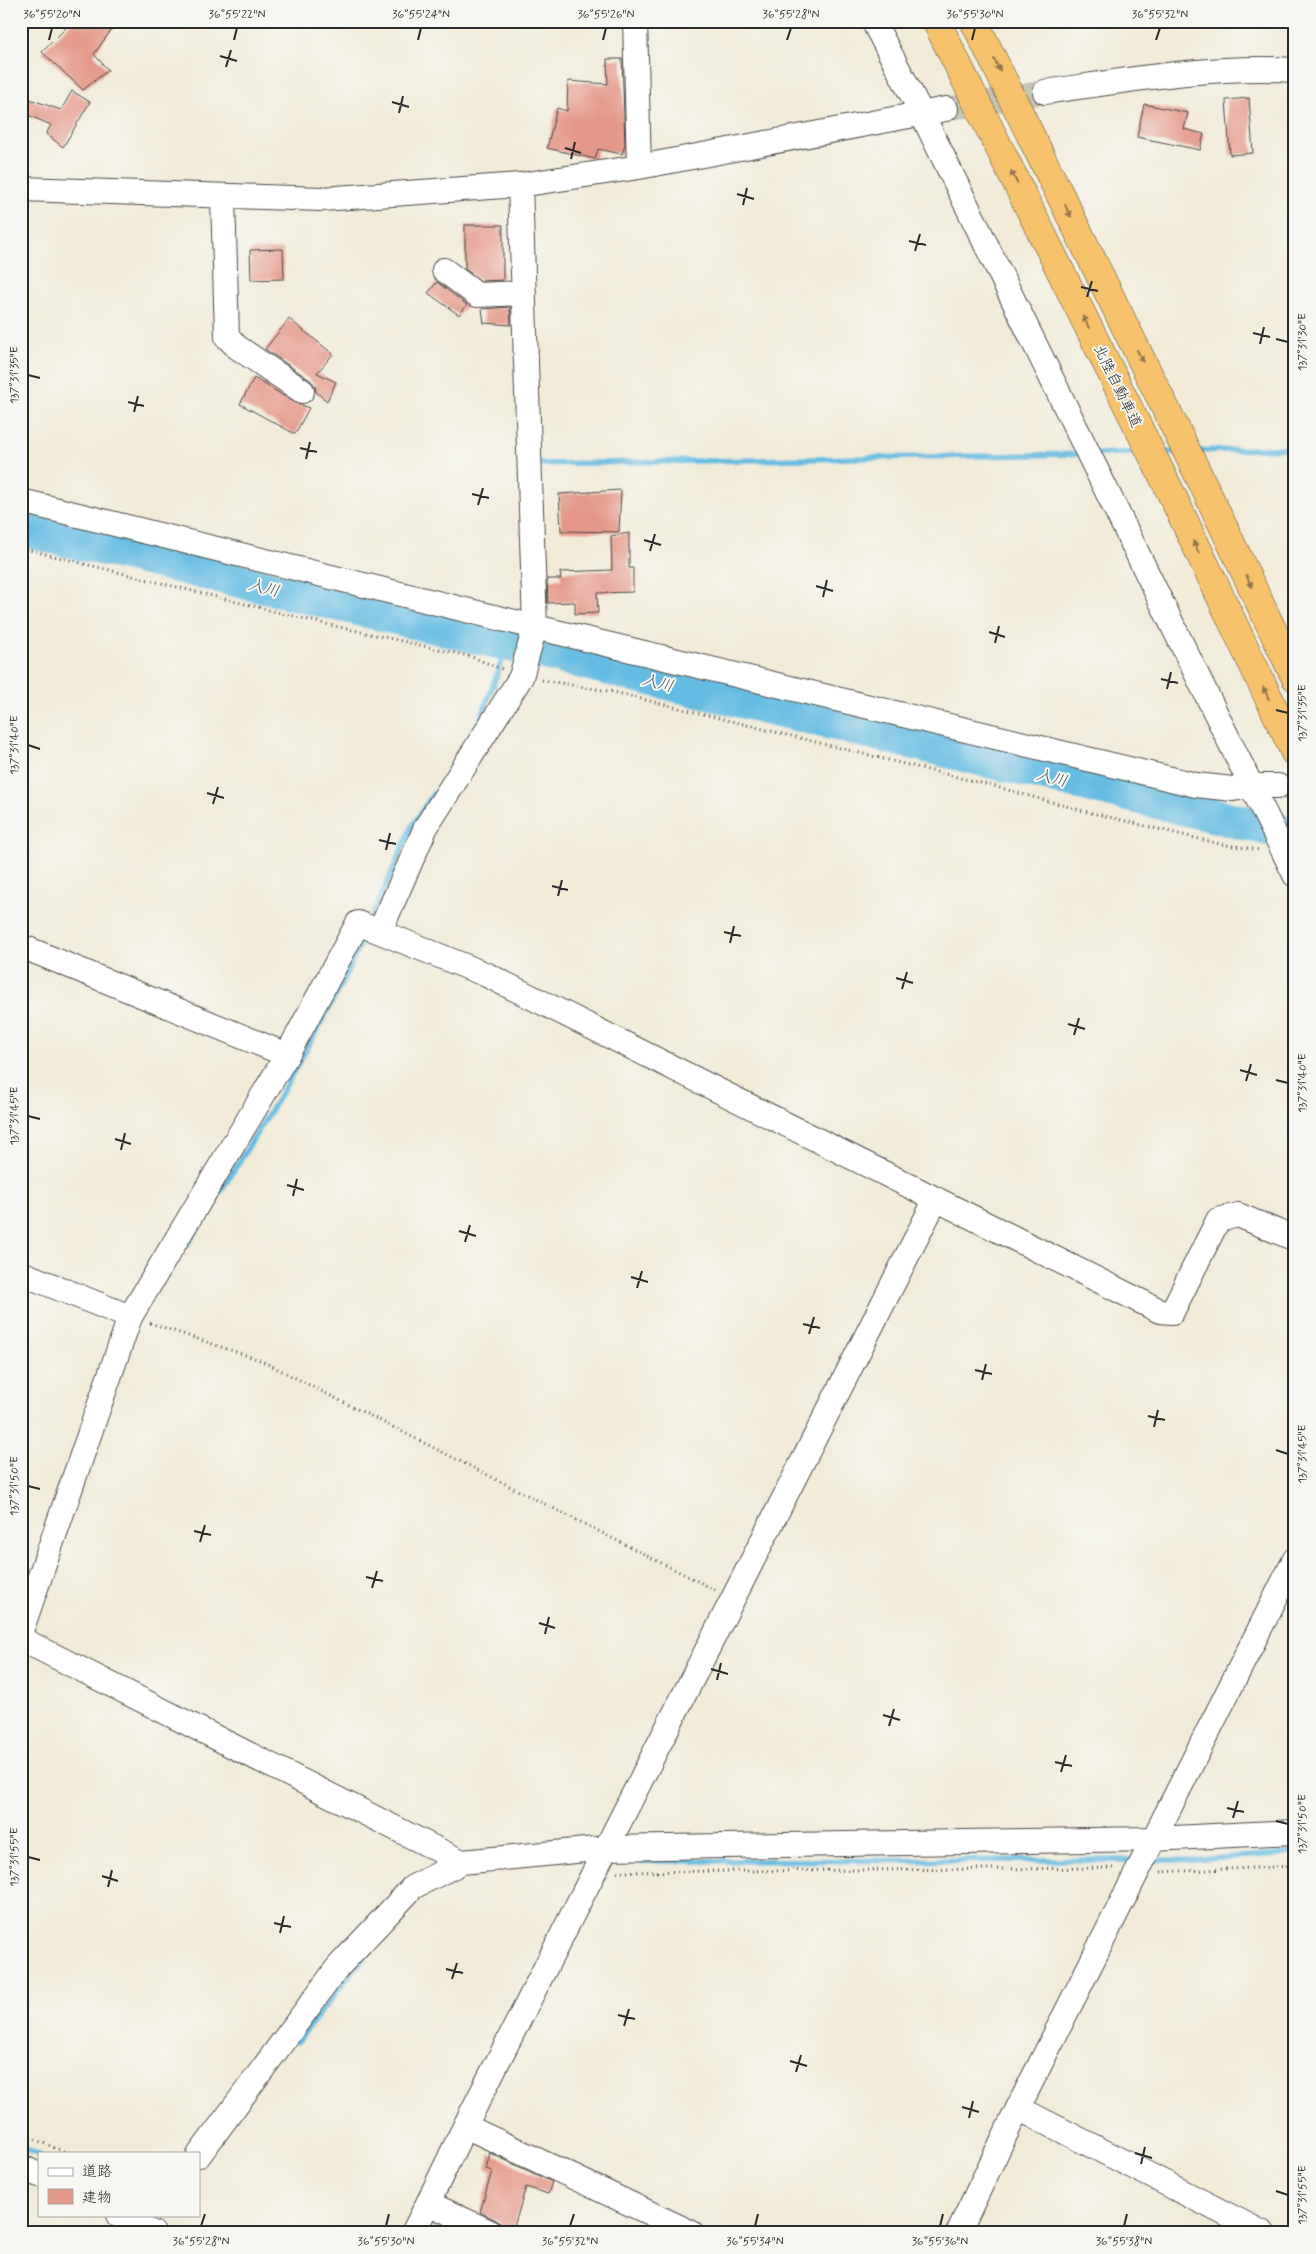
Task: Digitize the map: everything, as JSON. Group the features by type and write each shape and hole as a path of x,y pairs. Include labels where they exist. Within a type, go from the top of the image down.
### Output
{"highway":[{"name":"北陸自動車道","path":"936,21 1170,491 1295,753"},
{"path":"974,21 1197,473 1295,678"}],"street":[{"path":"635,21 639,167"},
{"path":"873,21 922,114 1283,854 1295,875"},
{"path":"1045,92 1207,70 1254,68 1295,70"},
{"path":"21,189 322,199 520,185 639,167 946,109"},
{"path":"380,931 426,827 523,673 535,627 520,185"},
{"path":"223,196 227,337 237,347 302,392"},
{"path":"444,270 477,295 524,293"},
{"path":"21,501 535,627 1196,784 1233,789 1255,796 1278,786"},
{"path":"21,1631 130,1317 287,1055 358,923 487,975 1160,1311 1172,1312 1218,1220 1238,1215 1295,1239"},
{"path":"21,946 287,1055"},
{"path":"413,2233 465,2126 936,1199"},
{"path":"21,1273 130,1317"},
{"path":"958,2233 1018,2108 1295,1559"},
{"path":"21,1639 462,1862"},
{"path":"200,2153 338,1967 413,1888 462,1862 606,1848 1153,1840 1295,1832"},
{"path":"1018,2108 1263,2233"},
{"path":"465,2126 692,2233"},
{"path":"21,2166 38,2174"},
{"path":"428,2203 492,2233"},
{"path":"120,2216 155,2233 162,2216"}],"path":[{"path":"21,548 321,623 469,656 523,673 614,692 993,786 1084,812 1220,844 1283,854"},
{"path":"130,1317 260,1360 733,1599"},
{"path":"595,1873 1122,1868 1136,1873 1295,1866"},
{"path":"21,2134 66,2152"}],"building":[{"path":"73,21 118,21 94,54 108,70 83,90 42,52"},
{"path":"607,59 622,59 625,145 622,154 598,149 595,159 547,148 557,108 567,111 568,81 608,84"},
{"path":"72,91 90,102 63,147 46,134 51,125 21,112 21,96 61,110"},
{"path":"1249,98 1253,153 1230,155 1226,100"},
{"path":"1144,104 1188,113 1184,129 1204,134 1200,150 1137,137"},
{"path":"465,225 503,225 503,280 481,281 465,269"},
{"path":"283,249 284,279 251,280 250,250"},
{"path":"437,282 467,305 459,315 428,293"},
{"path":"510,307 511,325 484,323 482,309"},
{"path":"289,319 333,354 317,373 336,382 327,401 316,392 315,385 310,380 265,349"},
{"path":"254,378 294,402 309,408 295,434 240,404"},
{"path":"621,490 619,532 561,531 559,494"},
{"path":"629,533 629,568 633,568 633,592 597,593 598,613 575,614 575,602 548,603 547,579 561,579 560,572 612,570 611,536"},
{"path":"490,2153 552,2182 548,2194 526,2187 513,2230 504,2227 498,2221 480,2212 492,2171 486,2169"}],"waterway":[{"path":"1196,451 1295,448"},
{"path":"1096,454 1142,452"},
{"path":"1159,452 1179,452"},
{"path":"534,464 1082,454"},
{"name":"入川","path":"21,529 517,646 1295,835"},
{"path":"517,646 521,628"},
{"path":"480,721 508,644"},
{"path":"370,922 412,826 433,794"},
{"path":"188,1244 259,1131 304,1054 364,935"},
{"path":"21,1287 43,1294"},
{"path":"1150,1860 1192,1860 1295,1853"},
{"path":"607,1861 1135,1860"},
{"path":"297,2042 369,1951"},
{"path":"21,2147 38,2155"}],"tunnel":[{"path":"946,109 1045,92"},
{"path":"1278,786 1295,790"}]}
